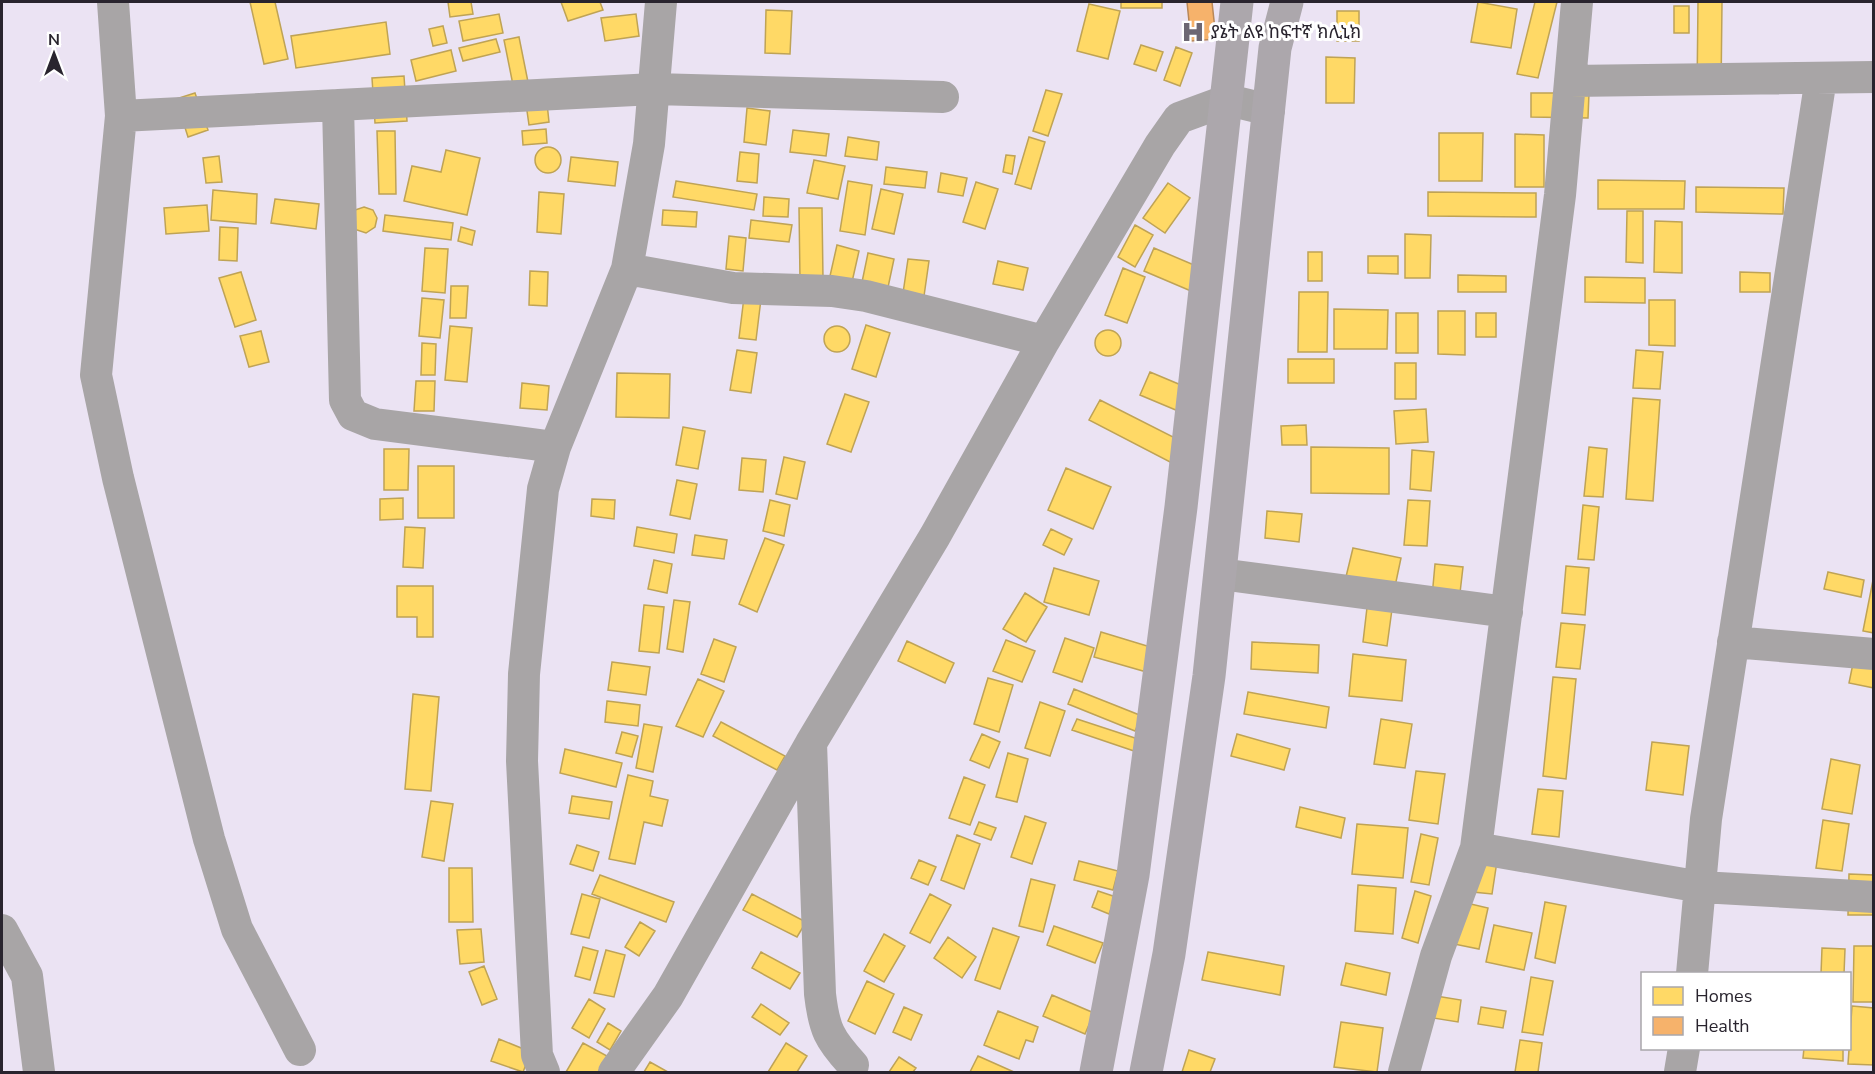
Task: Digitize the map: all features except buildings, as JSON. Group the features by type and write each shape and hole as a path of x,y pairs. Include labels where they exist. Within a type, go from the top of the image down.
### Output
{"main road":[{"path":"1096,1072 1133,875 1181,507 1228,100 1237,2"},
{"path":"1146,1072 1169,954 1209,676 1275,48 1287,2"}],"street":[{"path":"113,2 121,116 96,375 118,478 209,839 237,929 300,1050"},
{"path":"544,1072 537,1055 524,822 522,740 524,674 543,489 555,447 627,269 645,176 661,2"},
{"path":"1404,1072 1436,956 1476,848 1560,195 1577,2"},
{"path":"1570,81 1874,77"},
{"path":"1692,972 1706,819 1821,78"},
{"path":"121,116 654,89 943,97"},
{"path":"614,1072 668,996 811,743 935,536 1044,341 1160,145 1179,118 1228,100 1269,110"},
{"path":"338,105 345,400 353,415 375,424 555,447"},
{"path":"627,269 733,288 832,291 866,296 1044,341"},
{"path":"1220,574 1507,612"},
{"path":"1733,642 1874,654"},
{"path":"811,743 820,994 823,1021 836,1046 853,1065"},
{"path":"1476,848 1701,887 1874,897"},
{"path":"2,930 27,976 39,1072"},
{"path":"1680,1072 1684,1050"}],"place":[{"name":"ያኔት ልዩ ከፍተኛ ክሊኒክ","path":"1193,32"}]}
